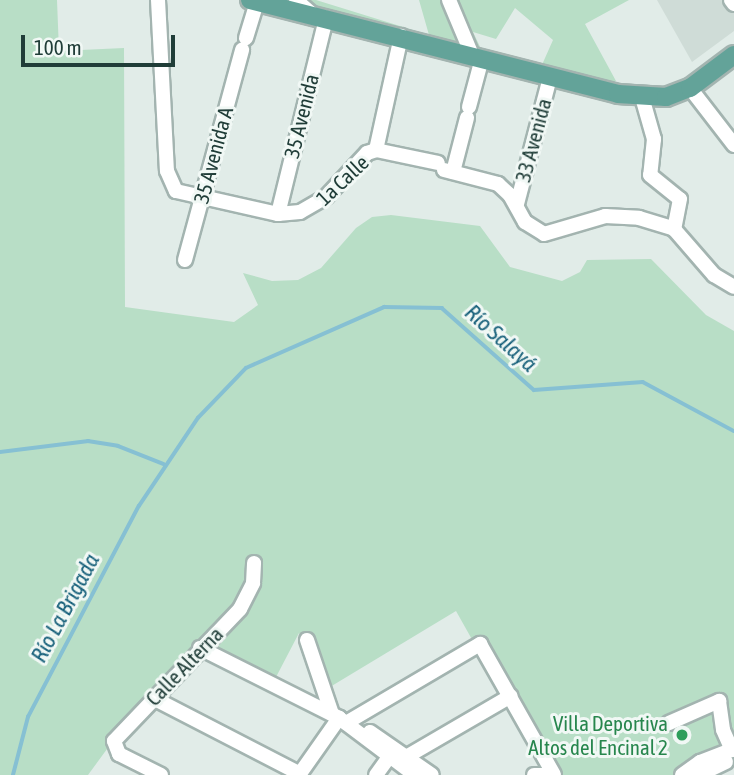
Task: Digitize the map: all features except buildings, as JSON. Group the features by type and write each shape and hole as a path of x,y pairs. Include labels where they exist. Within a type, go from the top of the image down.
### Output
{"main road":[{"path":"253,1 401,36 550,77 642,97 666,96 690,88 734,55"}],"street":[{"name":"1a Calle","path":"158,0 169,181 176,191 278,214 311,208 361,157 376,150 498,184 517,204 525,222 544,234 605,216 639,218 674,229"},
{"path":"296,0 319,16"},
{"path":"445,168 468,113 477,57 449,0"},
{"name":"35 Avenida A","path":"185,260 244,44 253,1"},
{"name":"35 Avenida","path":"278,214 319,16"},
{"path":"376,150 401,36"},
{"name":"33 Avenida","path":"517,204 550,77"},
{"path":"690,88 734,145"},
{"path":"642,97 654,139 650,175 680,200 674,229 714,275 734,287"},
{"name":"Calle Alterna","path":"161,775 115,750 114,741 246,601 254,563"},
{"path":"307,640 342,721"},
{"path":"155,699 299,775 342,721 474,645 485,648 552,775 534,775"},
{"path":"200,648 342,721 362,727 397,755 432,775"},
{"path":"376,775 397,755 511,696"},
{"path":"669,723 701,706 707,708 723,730 733,753"},
{"path":"682,775 700,762 733,753"},
{"path":"699,775 733,753"},
{"path":"397,755 415,775"}],"shaded area":[{"path":"657,0 734,0 734,31 692,62"}],"green space":[{"path":"0,0 57,0 59,51 124,48 125,307 234,322 258,305 243,273 272,281 298,280 321,268 356,228 372,217 391,215 480,226 510,267 562,281 580,272 587,260 651,259 706,315 734,331 734,746 677,775 544,775 541,762 456,611 320,693 299,633 275,679 207,643 129,719 88,775 0,775"},
{"path":"293,0 316,0 429,35 419,0 629,0 585,24 616,81 603,85 541,67 553,40 515,8 496,39 473,32 482,51"}],"waterway":[{"name":"Río Salayá","path":"13,775 28,717 139,506 198,418 246,368 384,307 442,308 534,390 643,382 734,431"},
{"path":"0,452 88,441 118,446 164,464"}],"place":[{"name":"Villa Deportiva Altos del Encinal 2","path":"682,735"}],"water label":[{"name":"Río La Brigada","path":"65,608"}]}
